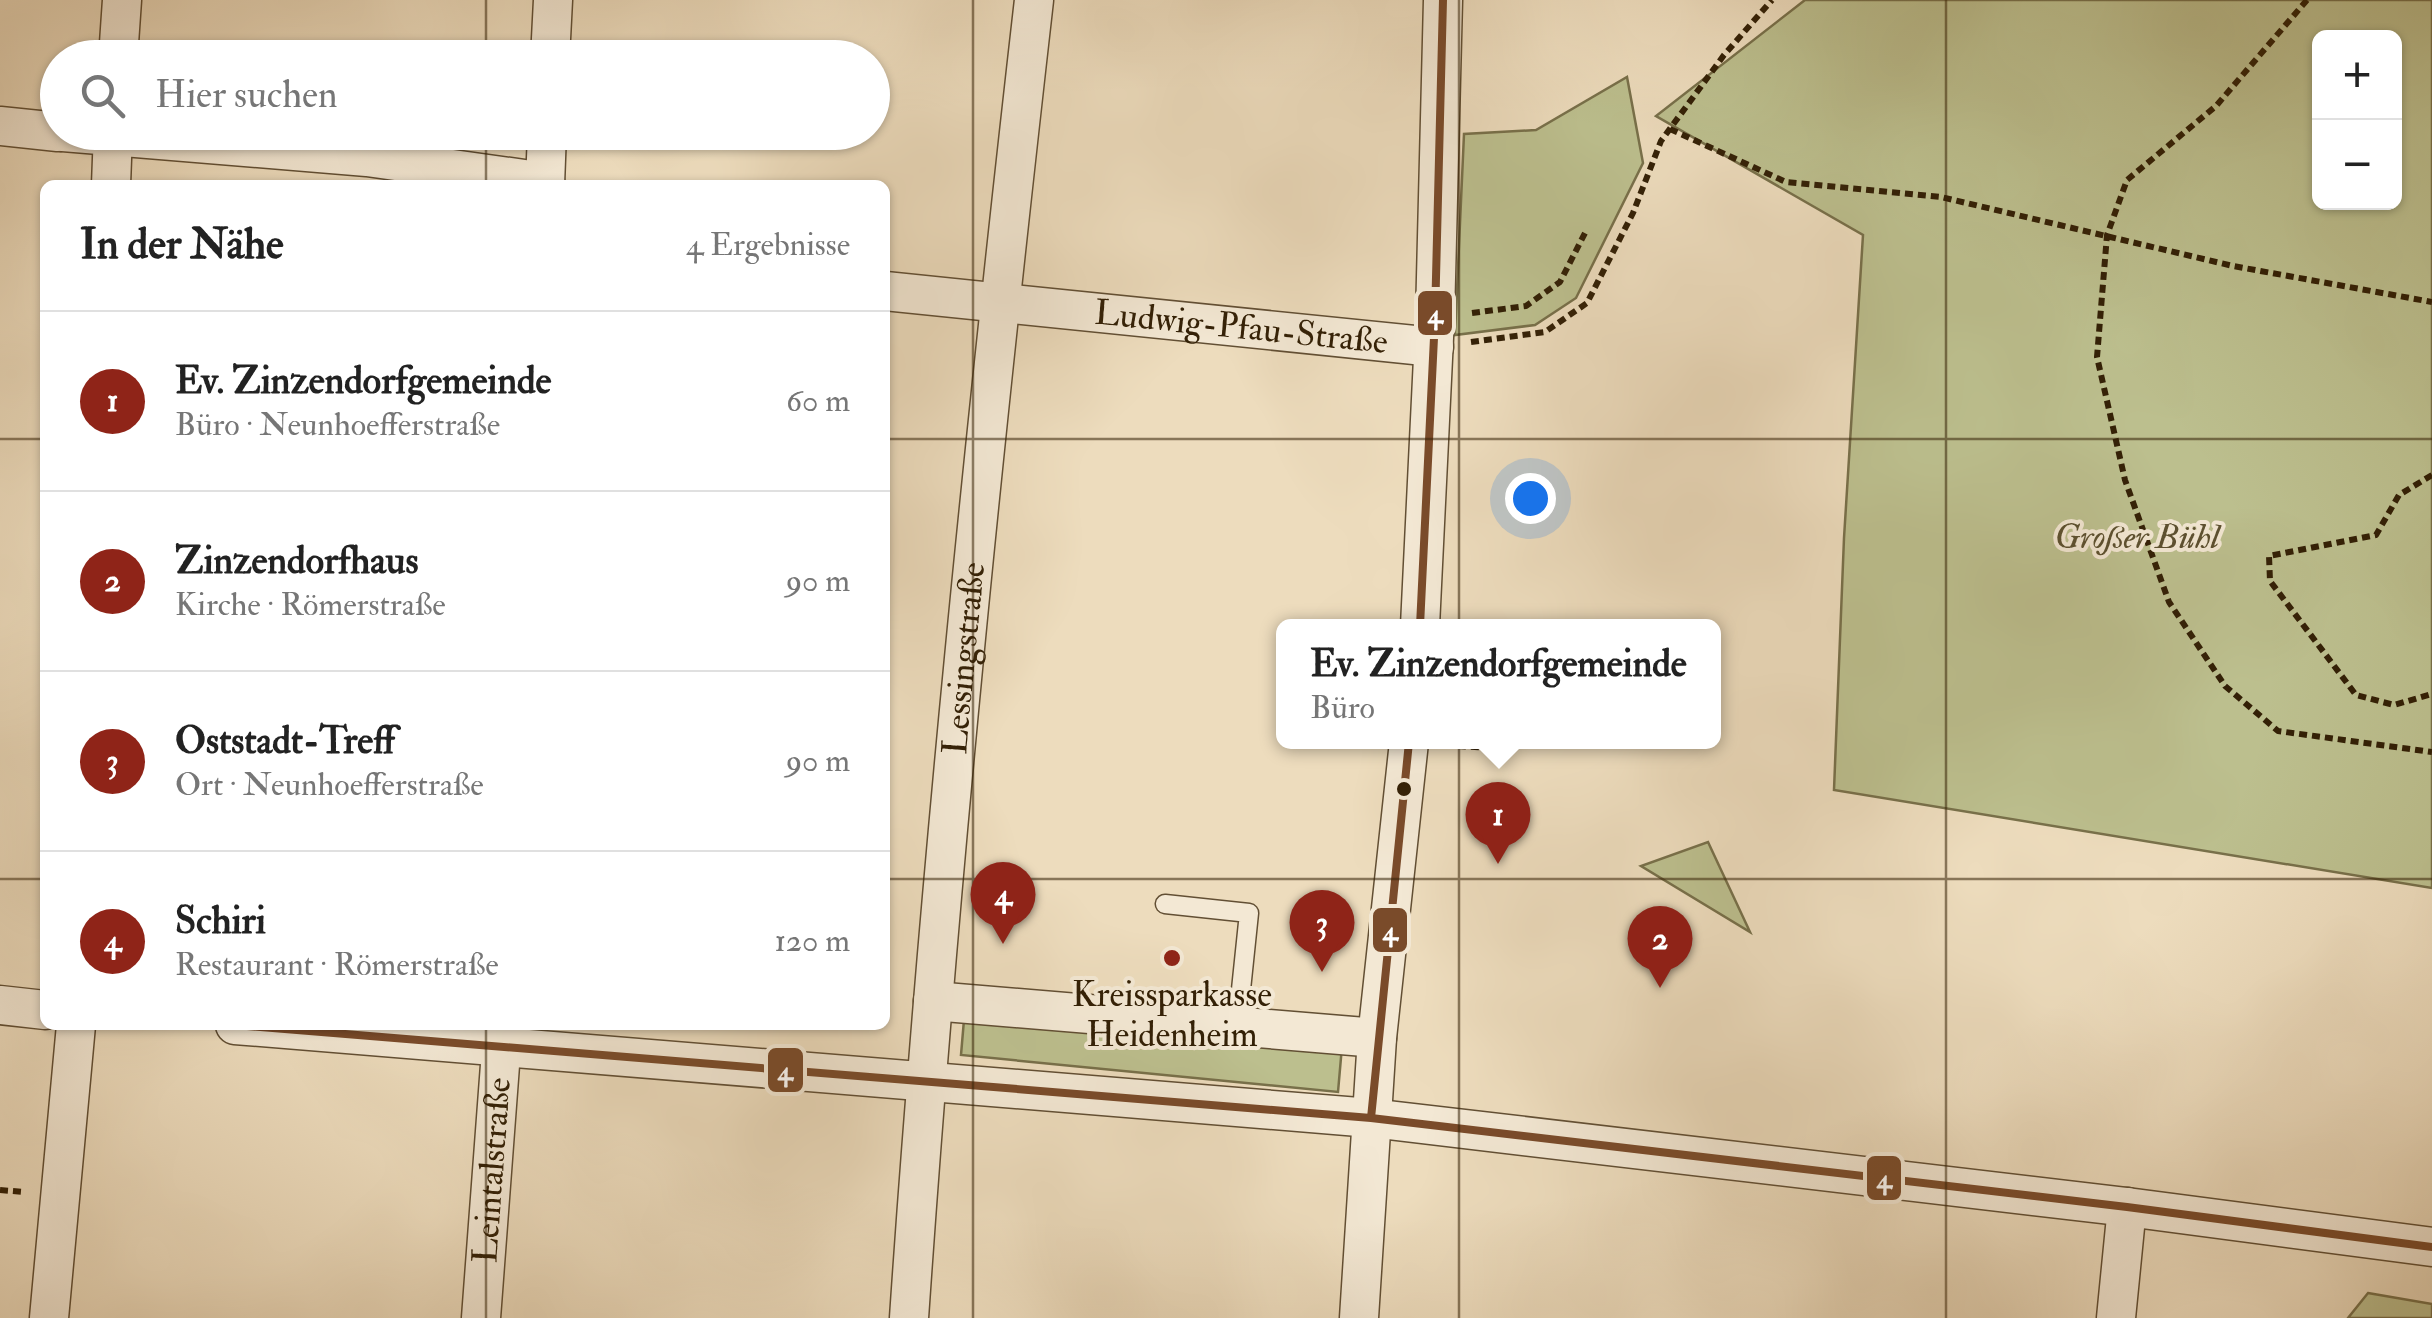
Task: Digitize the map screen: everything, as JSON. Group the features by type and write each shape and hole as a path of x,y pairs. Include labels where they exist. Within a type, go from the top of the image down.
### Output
{"street":[{"path":"119,40 122,0"},
{"path":"551,40 553,0"},
{"name":"Lessingstraße","path":"909,1318 925,1079 1000,303 1034,0"},
{"path":"1420,619 1435,332 1443,0"},
{"path":"0,126 40,130"},
{"path":"111,180 112,150"},
{"path":"286,150 367,157 519,180"},
{"path":"545,180 546,150"},
{"name":"Ludwig-Pfau-Straße","path":"890,292 1000,303 1435,332"},
{"path":"1359,1318 1371,1118 1408,749"},
{"path":"933,1001 1378,1038"},
{"path":"0,1006 40,1010"},
{"path":"50,1318 76,1030"},
{"path":"356,1030 502,1036 925,1079 1371,1118 2128,1207 2432,1247"},
{"name":"Leintalstraße","path":"482,1318 502,1036"},
{"path":"2116,1318 2128,1207"}],"lane":[{"path":"1165,904 1248,913 1237,1028"}],"path":[{"name":"Ludwig-Pfau-Straße","path":"1435,332 1545,332 1587,303 1633,212 1661,142 1724,55 1772,0"},
{"path":"2308,0 2216,106 2126,180 2108,235 2097,357 2124,480 2169,602 2224,686 2278,731 2432,752"},
{"path":"1670,129 1786,182 1942,198 2232,266 2432,302"},
{"path":"1435,332 1526,306 1560,282 1586,231"},
{"path":"2432,475 2398,496 2376,535 2269,556 2270,581 2356,695 2394,705 2432,694"},
{"path":"1499,850 1502,830"}],"green space":[{"name":"Großer Bühl","path":"1805,0 2432,0 2432,888 1834,790 1844,538 1863,235 1656,116"},
{"path":"1627,77 1643,163 1576,298 1535,325 1455,335 1464,134 1536,130"},
{"path":"1708,842 1750,932 1641,866"},
{"path":"965,1008 1342,1046 1338,1092 961,1055"},
{"path":"2368,1293 2432,1304 2432,1318 2348,1318"}],"transit line":[{"name":"4","path":"1420,619 1435,317 1443,0"},
{"name":"4","path":"1371,1118 1408,749"},
{"name":"4","path":"296,1030 1371,1118 2432,1247"}],"place":[{"name":"Ev. Zinzendorfgemeinde","path":"1498,864"},
{"name":"Schiri","path":"1003,944"},
{"name":"Kreissparkasse Heidenheim","path":"1172,958"},
{"name":"Oststadt-Treff","path":"1322,972"},
{"name":"Zinzendorfhaus","path":"1660,988"}]}
